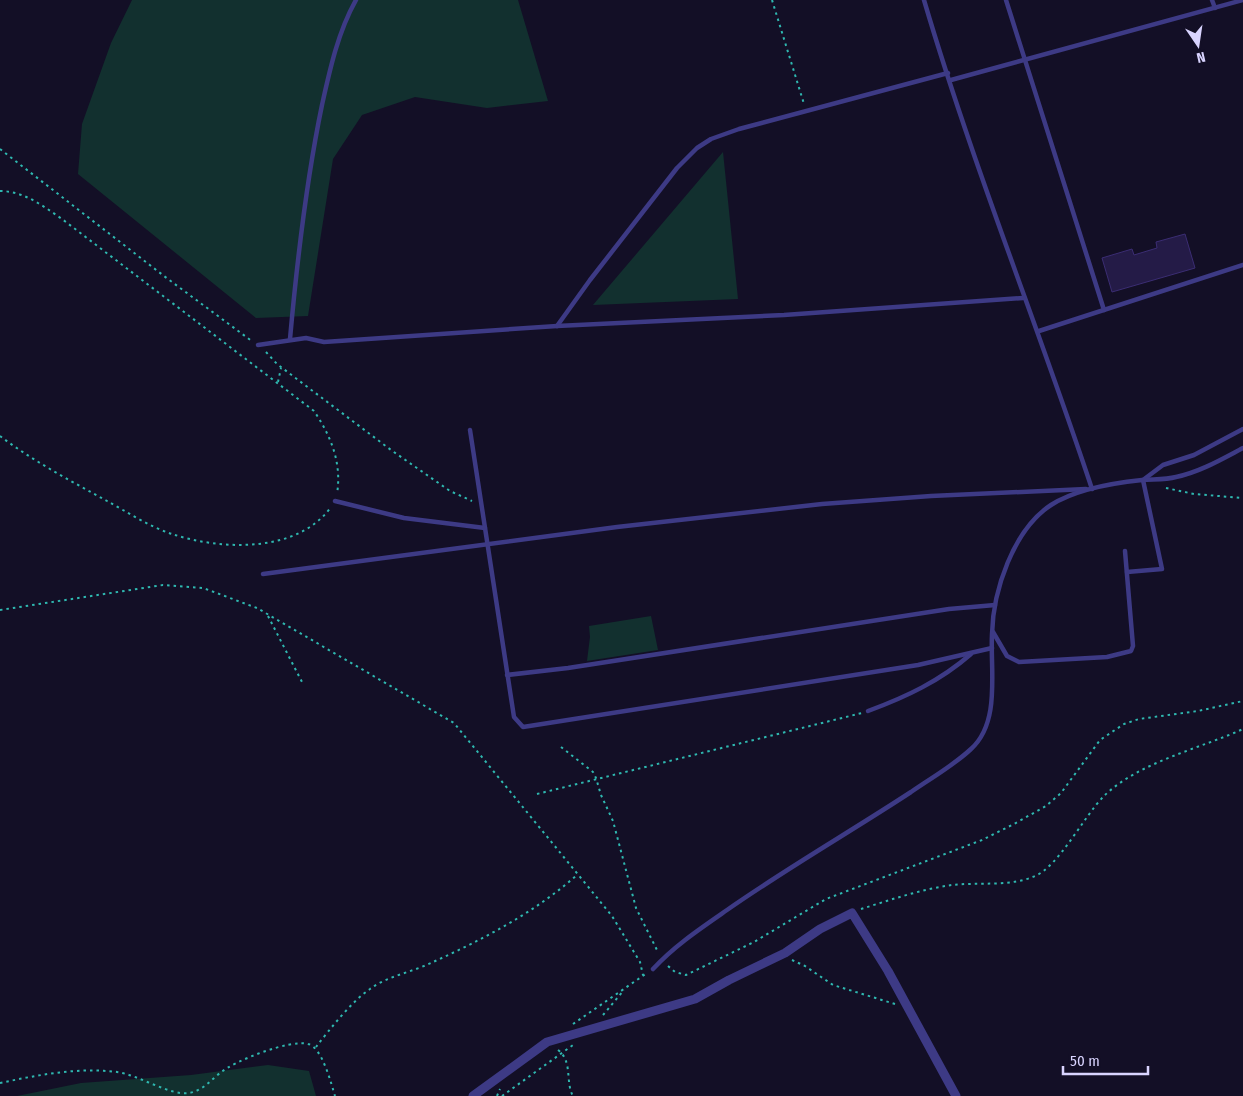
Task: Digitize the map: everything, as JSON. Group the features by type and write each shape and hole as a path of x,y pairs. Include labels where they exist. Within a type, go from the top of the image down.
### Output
{"street":[{"path":"473,1096 548,1042 695,999 785,953 820,929 852,913 909,1009 956,1096"}],"lane":[{"path":"290,340 298,255 317,129 339,38 356,0"},
{"path":"924,0 1024,298 1038,330 1092,489"},
{"path":"1006,0 1104,310"},
{"path":"1212,0 1215,8"},
{"path":"951,80 1243,0"},
{"path":"557,326 590,280 678,168 697,148 722,134 948,73"},
{"path":"1038,330 1243,265"},
{"path":"258,345 316,338 324,342 557,326 784,315 1024,298"},
{"path":"1142,480 1163,465 1194,455 1243,429"},
{"path":"470,430 514,717 523,727 533,727 918,665 992,648"},
{"path":"263,574 617,527 822,504 968,494 1092,489 1142,480 1180,476 1243,448"},
{"path":"1127,572 1162,569 1142,480"},
{"path":"653,969 662,958 750,894 900,799 972,749 982,735 988,718 995,605 1009,556 1033,523 1050,506 1062,499 1092,489"},
{"path":"335,501 404,518 485,528"},
{"path":"992,630 1007,656 1019,662 1127,654 1133,646 1125,551"},
{"path":"507,675 568,668 873,620 995,605"},
{"path":"868,711 913,694 948,673 973,653"}],"path":[{"path":"772,0 806,111"},
{"path":"0,149 164,276 258,345 281,367 391,450 450,491 464,499 481,504"},
{"path":"0,191 18,193 43,206 314,411 333,444 338,466 338,485 335,501 330,509 318,521 301,532 261,543 232,545 188,539 169,534 121,509 30,456 0,436"},
{"path":"278,382 281,367"},
{"path":"1165,487 1194,494 1243,498"},
{"path":"0,610 140,588 178,585 203,588 267,614 454,723 612,916 640,962 644,975"},
{"path":"267,614 302,682"},
{"path":"561,747 593,772 600,795 613,821 636,908 647,933 662,958 675,972 686,975 768,934 826,898 982,840 1046,806 1061,793 1100,740 1124,724 1139,719 1198,711 1243,701"},
{"path":"537,794 868,711"},
{"path":"852,913 881,903 952,886 1016,881 1035,877 1044,871 1057,856 1104,796 1125,780 1243,729"},
{"path":"316,1048 370,988 433,962 494,930 555,894 578,874"},
{"path":"785,953 833,984 909,1009"},
{"path":"567,1027 653,969"},
{"path":"548,1042 563,1054 569,1071 570,1091 573,1096"},
{"path":"0,1082 76,1071 103,1071 133,1075 165,1089 187,1094 196,1091 232,1065 250,1056 296,1044 308,1043 316,1048 335,1096"}],"green space":[{"path":"132,0 518,0 548,101 487,108 415,97 362,115 333,159 308,316 256,318 78,174 82,124 111,43"},
{"path":"723,152 738,299 593,305"},
{"path":"651,616 658,650 587,661 590,637 589,626"},
{"path":"268,1065 309,1071 316,1096 17,1096 81,1083 191,1075"}],"building":[{"path":"1185,234 1195,268 1112,292 1102,258 1132,249 1134,255 1157,248 1156,242"}]}
